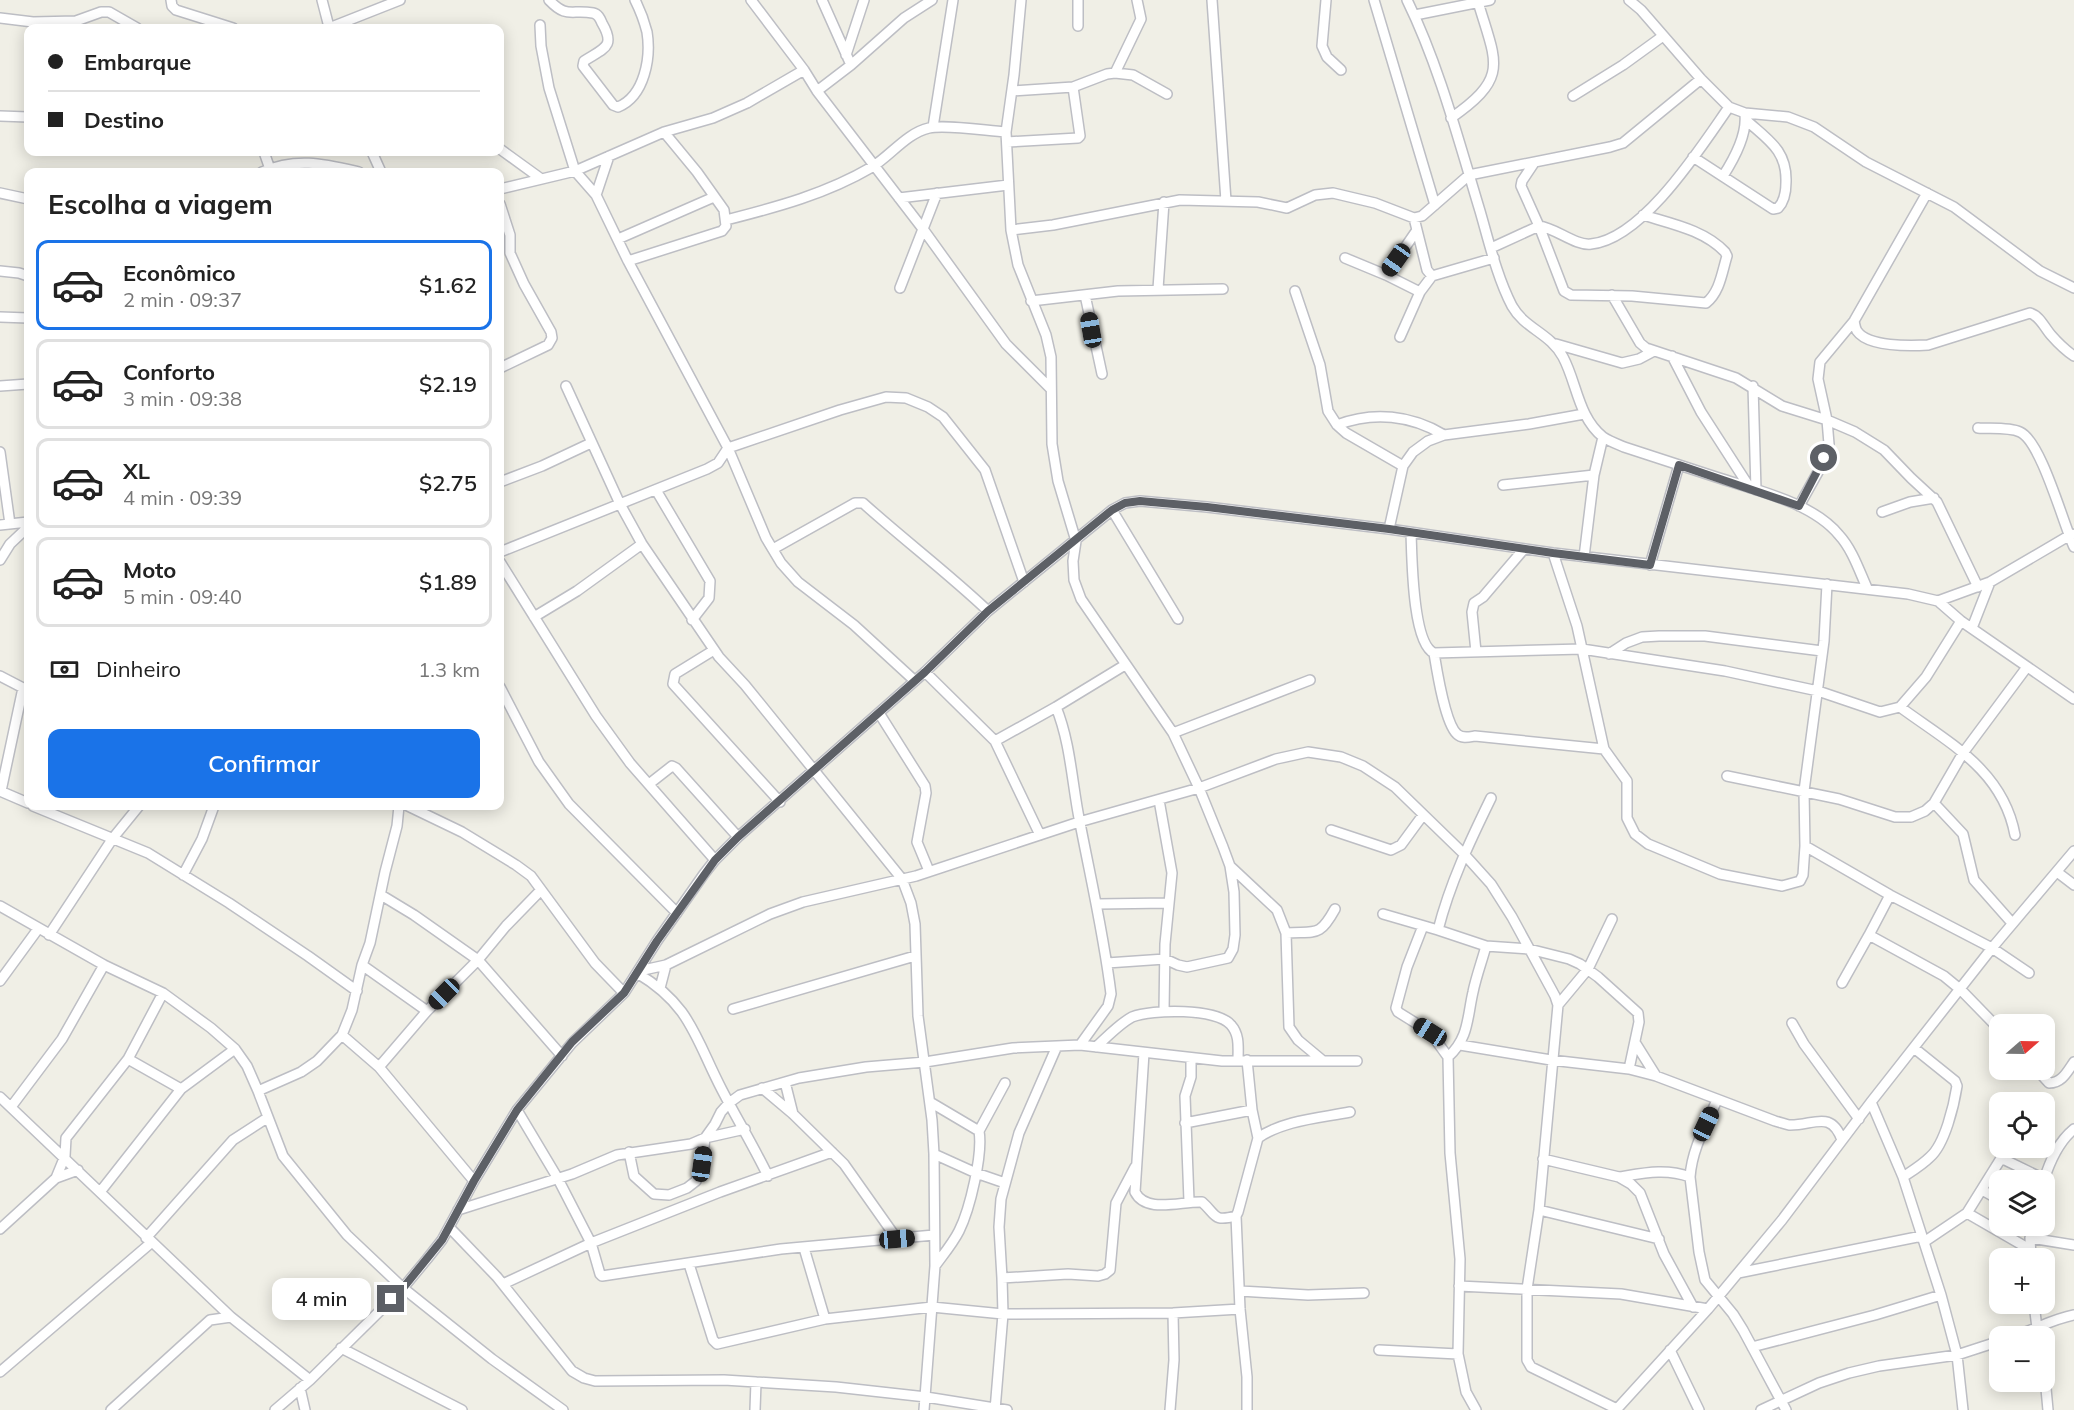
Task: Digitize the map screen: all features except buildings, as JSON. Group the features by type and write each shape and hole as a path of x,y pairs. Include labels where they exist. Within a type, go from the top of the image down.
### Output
{"street":[{"path":"171,0 176,10 220,24"},
{"path":"322,0 327,24"},
{"path":"338,24 400,0"},
{"path":"549,0 566,13 593,13 599,16 608,34 609,42 606,47 584,61 583,66 613,105 618,106 630,99 641,85 647,68 645,22 635,0"},
{"path":"751,0 804,70 817,91 923,229 1006,344 1050,388"},
{"path":"822,0 851,65"},
{"path":"846,55 864,0"},
{"path":"817,91 851,65 904,18 932,0"},
{"path":"933,127 953,0"},
{"path":"1021,0 1006,132 1011,230 1018,265 1046,335 1051,357 1052,444 1058,481 1076,541 1073,561 1074,580 1081,599 1173,733 1230,866 1234,892 1235,935 1232,954 1228,958 1187,967 1165,959 1107,963"},
{"path":"1078,0 1078,26"},
{"path":"1115,73 1141,19 1137,0"},
{"path":"1212,0 1226,201"},
{"path":"1326,0 1322,46 1327,57 1341,70"},
{"path":"1374,0 1435,205"},
{"path":"1407,0 1415,15 1451,118 1492,253 1512,305 1522,321 1556,344 1622,363 1639,359 1654,351"},
{"path":"1415,15 1490,0"},
{"path":"1629,0 1641,10 1701,79 1729,107 1745,117 1782,155 1786,168 1786,190 1782,204 1773,209 1693,157"},
{"path":"1451,118 1475,102 1489,84 1494,70 1495,57 1478,2"},
{"path":"78,24 101,12 109,12 130,24"},
{"path":"0,18 62,24"},
{"path":"540,25 541,46 549,88 575,171 596,195 628,261 728,448 766,538 781,563 798,582 854,625 915,681"},
{"path":"1573,96 1623,65 1663,36"},
{"path":"504,188 575,171 664,132 721,114 747,103 804,70"},
{"path":"1012,91 1073,87 1115,73 1133,75 1167,94"},
{"path":"1011,230 1053,225 1164,202 1192,199 1258,202 1287,208 1315,195 1333,193 1375,204 1414,218 1422,216 1469,175 1610,147 1623,142 1701,79"},
{"path":"1007,142 1078,138 1080,136 1079,123 1073,87"},
{"path":"1400,337 1420,292 1432,276 1492,253 1539,226 1547,227 1588,245 1613,238 1643,215 1680,176 1729,107"},
{"path":"0,116 24,117"},
{"path":"1723,176 1734,158 1745,117"},
{"path":"1745,117 1788,117 1803,122 1866,162 1954,207 2040,271 2074,288"},
{"path":"726,220 798,200 840,184 874,165 920,130 933,127 1006,132"},
{"path":"628,261 722,231 726,226 724,210 664,132"},
{"path":"504,151 540,178"},
{"path":"596,195 609,156"},
{"path":"278,168 298,162 341,168"},
{"path":"1533,163 1521,186 1564,291 1571,295 1612,295 1706,303 1716,292 1727,256 1723,249 1700,234 1671,222 1643,215"},
{"path":"900,198 1008,185"},
{"path":"0,193 24,198"},
{"path":"900,288 937,193"},
{"path":"1799,506 1818,472 1829,444 1827,420 1818,379 1820,362 1854,321 1927,193"},
{"path":"618,239 714,197"},
{"path":"1158,290 1164,202"},
{"path":"504,216 510,235 510,253 552,338 548,345 504,366"},
{"path":"1414,218 1427,270 1432,276"},
{"path":"1386,275 1418,230"},
{"path":"1345,258 1420,292"},
{"path":"0,270 24,275"},
{"path":"1031,301 1158,290 1223,289"},
{"path":"1295,291 1320,365 1328,411 1337,425 1360,442 1402,466"},
{"path":"1085,295 1102,374"},
{"path":"1612,295 1640,343 1654,351 1736,378 1753,386 1782,406 1827,420 1855,432 1884,450 1934,498 1957,540 1978,587"},
{"path":"1854,321 1857,331 1868,339 1911,346 1928,345 2030,313 2036,315 2052,337 2074,356"},
{"path":"0,317 24,318"},
{"path":"1556,344 1564,359 1584,414 1603,437 1624,447 1799,506 1821,518 1840,535 1850,550 1866,588"},
{"path":"1672,356 1701,412 1753,489"},
{"path":"0,387 24,384"},
{"path":"566,386 620,504 642,544 692,620 714,650 902,879 912,903 915,924 918,1016 930,1102 934,1154 935,1266 924,1410"},
{"path":"1753,386 1753,489"},
{"path":"504,550 718,463 728,448 886,397 906,398 928,407 943,417 985,470 1024,582"},
{"path":"1389,529 1402,466 1413,452 1428,441 1444,435 1584,414"},
{"path":"1337,425 1362,417 1386,416 1428,425 1444,435"},
{"path":"1978,428 2018,430 2029,437 2072,535 2074,548"},
{"path":"1584,557 1594,475 1603,437"},
{"path":"504,481 524,474 591,443"},
{"path":"0,452 5,524 24,522"},
{"path":"1650,565 1679,465"},
{"path":"1503,485 1594,475"},
{"path":"656,490 710,581 709,598 692,620"},
{"path":"1882,512 1910,502 1934,498"},
{"path":"275,1410 403,1288 442,1240 517,1110 572,1042 624,993 715,860 925,672 988,611 1112,510 1125,503 1140,501 1207,507 1389,529 1584,557 1908,594 1938,601 1961,621 2074,699"},
{"path":"773,549 855,503 863,503 930,558 988,611"},
{"path":"1112,510 1178,619"},
{"path":"0,560 10,544 24,531"},
{"path":"1411,533 1413,588 1418,619 1425,646 1434,653 1582,649 1725,671 1818,691 1880,712 1900,707 1926,676 1961,621"},
{"path":"1938,601 1990,582 2072,535"},
{"path":"534,617 595,579 642,544"},
{"path":"1476,652 1472,612 1474,603 1483,597 1524,549"},
{"path":"1553,553 1577,626 1604,749 1627,781 1627,818 1635,834 1648,844 1720,873 1782,886 1800,880 1803,875 1806,846 1804,791 1818,691 1827,584"},
{"path":"504,568 596,716 649,784 715,860"},
{"path":"1972,628 1990,582"},
{"path":"1609,654 1634,640 1659,636 1706,636 1822,651"},
{"path":"714,650 675,674 673,684 780,802"},
{"path":"1434,653 1442,692 1457,735 1463,738 1475,736 1604,749"},
{"path":"995,741 1125,665"},
{"path":"1727,776 1839,799 1895,817 1911,818 1934,803 1963,753 2027,667"},
{"path":"925,672 995,741 1040,835"},
{"path":"0,676 24,688"},
{"path":"1173,733 1310,680"},
{"path":"504,695 539,762 569,804 677,913"},
{"path":"24,697 0,791 24,802"},
{"path":"1056,707 1062,722 1079,822 1098,904 1111,994 1108,1006 1080,1045"},
{"path":"1900,707 1981,767 2004,800 2011,815 2015,835"},
{"path":"879,713 925,786 926,793 917,842 929,871"},
{"path":"638,972 666,965 781,910 803,902 929,871 1079,822 1198,788 1276,759 1308,752 1341,758 1363,766 1395,787 1464,854 1491,884 1512,917 1555,996 1558,1005 1551,1060 1539,1210 1527,1289 1527,1360 1531,1367 1617,1409 1708,1309 1782,1220 1992,948 2074,851"},
{"path":"649,784 668,768 672,766 676,768 738,837"},
{"path":"1438,930 1444,906 1464,854 1491,798"},
{"path":"1159,800 1172,873 1172,887 1168,903 1164,1011"},
{"path":"1934,803 1963,834 1974,880 2012,923"},
{"path":"43,810 148,853 308,956 357,991"},
{"path":"60,817 62,810"},
{"path":"49,935 113,838 136,810"},
{"path":"183,875 202,839 213,810"},
{"path":"258,1091 301,1072 317,1061 342,1035 370,943 399,810"},
{"path":"416,810 462,832 531,876 595,963 624,993"},
{"path":"1331,830 1391,850 1401,845 1423,815"},
{"path":"1806,846 1890,895 1992,948 2029,973"},
{"path":"1230,866 1277,910 1286,933 1288,1027 1298,1040 1322,1060"},
{"path":"2057,872 2074,885"},
{"path":"379,1067 427,1011 541,890"},
{"path":"381,895 414,915 477,960 562,1056"},
{"path":"1842,983 1890,895"},
{"path":"1098,904 1168,903"},
{"path":"0,906 104,965 163,993 211,1028 235,1049 247,1066 283,1156 315,1198 347,1234 403,1288 492,1359 563,1410"},
{"path":"1286,933 1321,930 1326,926 1335,909"},
{"path":"1383,914 1486,946 1529,949 1569,959 1588,969 1638,1013 1636,1044 1629,1069"},
{"path":"1558,1005 1588,969 1612,919"},
{"path":"1423,926 1407,967 1396,1008 1398,1012 1430,1032 1448,1057 1450,1153 1460,1259 1458,1354 1466,1392 1476,1410"},
{"path":"0,981 38,929"},
{"path":"1869,935 1944,976 1989,1019"},
{"path":"1448,1057 1460,1045 1465,1035 1473,990 1486,946"},
{"path":"733,1009 915,956"},
{"path":"11,1107 62,1039 104,965"},
{"path":"362,965 427,1011"},
{"path":"660,988 666,965"},
{"path":"638,972 660,988 684,1014 699,1038 712,1071 768,1176"},
{"path":"56,1178 65,1156 66,1138 128,1059 163,993"},
{"path":"1096,1047 1132,1017 1164,1011 1214,1014 1233,1026 1238,1037 1258,1138 1236,1216 1240,1309 1247,1377 1247,1410"},
{"path":"1792,1023 1804,1044 1858,1119"},
{"path":"342,1035 379,1067 474,1181"},
{"path":"1636,1044 1656,1076"},
{"path":"629,1152 634,1176 654,1194 669,1195 687,1188 696,1181 702,1164 705,1137 729,1103 740,1095 785,1082 866,1067 925,1062 1013,1048 1080,1045 1191,1058 1357,1061"},
{"path":"1460,1045 1551,1060 1629,1069 1656,1076 1789,1125 1821,1120 1831,1123 1839,1129 1842,1140"},
{"path":"996,1409 1003,1314 999,1227 1001,1199 1019,1133 1057,1046"},
{"path":"1903,1177 1932,1156 1939,1147 1957,1086 1955,1081 1914,1048"},
{"path":"100,1192 181,1089 235,1049"},
{"path":"1144,1053 1136,1165 1135,1192 1138,1199 1145,1204 1153,1205 1202,1202 1216,1218 1236,1216"},
{"path":"1189,1202 1185,1096 1191,1077 1191,1058"},
{"path":"128,1059 181,1089"},
{"path":"2046,1080 2054,1084 2060,1081 2074,1062"},
{"path":"785,1082 793,1114"},
{"path":"935,1266 959,1232 970,1201 976,1173 979,1131 1005,1083"},
{"path":"762,1088 832,1152 872,1202 897,1239"},
{"path":"0,1096 231,1317 309,1380"},
{"path":"1717,1100 1694,1152 1690,1177 1702,1271 1709,1287 1732,1314 1784,1406"},
{"path":"930,1102 979,1131"},
{"path":"1871,1102 1903,1177 1941,1295 1957,1355 1963,1410"},
{"path":"517,1110 557,1177 591,1243 600,1274 605,1277 781,1250 934,1235"},
{"path":"1185,1123 1252,1110"},
{"path":"1258,1138 1266,1132 1291,1124 1350,1112"},
{"path":"0,1372 149,1240 233,1140 267,1118"},
{"path":"2047,1170 2063,1138 2074,1129"},
{"path":"458,1210 572,1174 617,1155 672,1148 691,1144 705,1137 745,1130"},
{"path":"48,1141 66,1138"},
{"path":"503,1284 591,1243 720,1192 832,1152"},
{"path":"934,1154 1005,1183"},
{"path":"1543,1159 1619,1177 1631,1184 1640,1193 1669,1264 1693,1307"},
{"path":"1994,1170 2003,1159 2024,1170"},
{"path":"1002,1278 1068,1274 1098,1276 1110,1270 1116,1203 1136,1165"},
{"path":"0,1229 56,1178 78,1170"},
{"path":"1619,1177 1654,1171 1669,1171 1690,1177"},
{"path":"1738,1273 1923,1239 1967,1213 1989,1178"},
{"path":"1982,1190 1989,1194"},
{"path":"1539,1210 1659,1239"},
{"path":"1967,1213 2022,1248"},
{"path":"449,1227 503,1284 572,1371 584,1378 595,1381 724,1380 836,1387 1007,1410"},
{"path":"2031,1248 2030,1238 2074,1245"},
{"path":"804,1248 825,1319"},
{"path":"689,1264 717,1344 825,1319 932,1307 1003,1314 1173,1313 1240,1309"},
{"path":"1459,1286 1621,1294 1708,1309"},
{"path":"1240,1291 1308,1294 1364,1293"},
{"path":"1752,1347 1941,1295"},
{"path":"210,1320 213,1300"},
{"path":"1170,1410 1174,1360 1173,1313"},
{"path":"2048,1326 2060,1318 2074,1315"},
{"path":"111,1410 210,1320 231,1317"},
{"path":"1761,1410 1784,1406 1819,1383 1849,1373 1879,1366 1957,1355 1989,1345"},
{"path":"341,1348 461,1410"},
{"path":"1379,1350 1458,1354"},
{"path":"1670,1350 1699,1410"},
{"path":"755,1410 756,1382"},
{"path":"300,1388 305,1410"},
{"path":"2046,1392 2048,1410"}],"route":[{"path":"391,1299 403,1288 442,1240 517,1110 572,1042 624,993 657,941 715,860 925,672 988,611 1112,510 1125,503 1140,501 1207,507 1389,529 1650,565 1679,465 1799,506 1824,458"}]}
